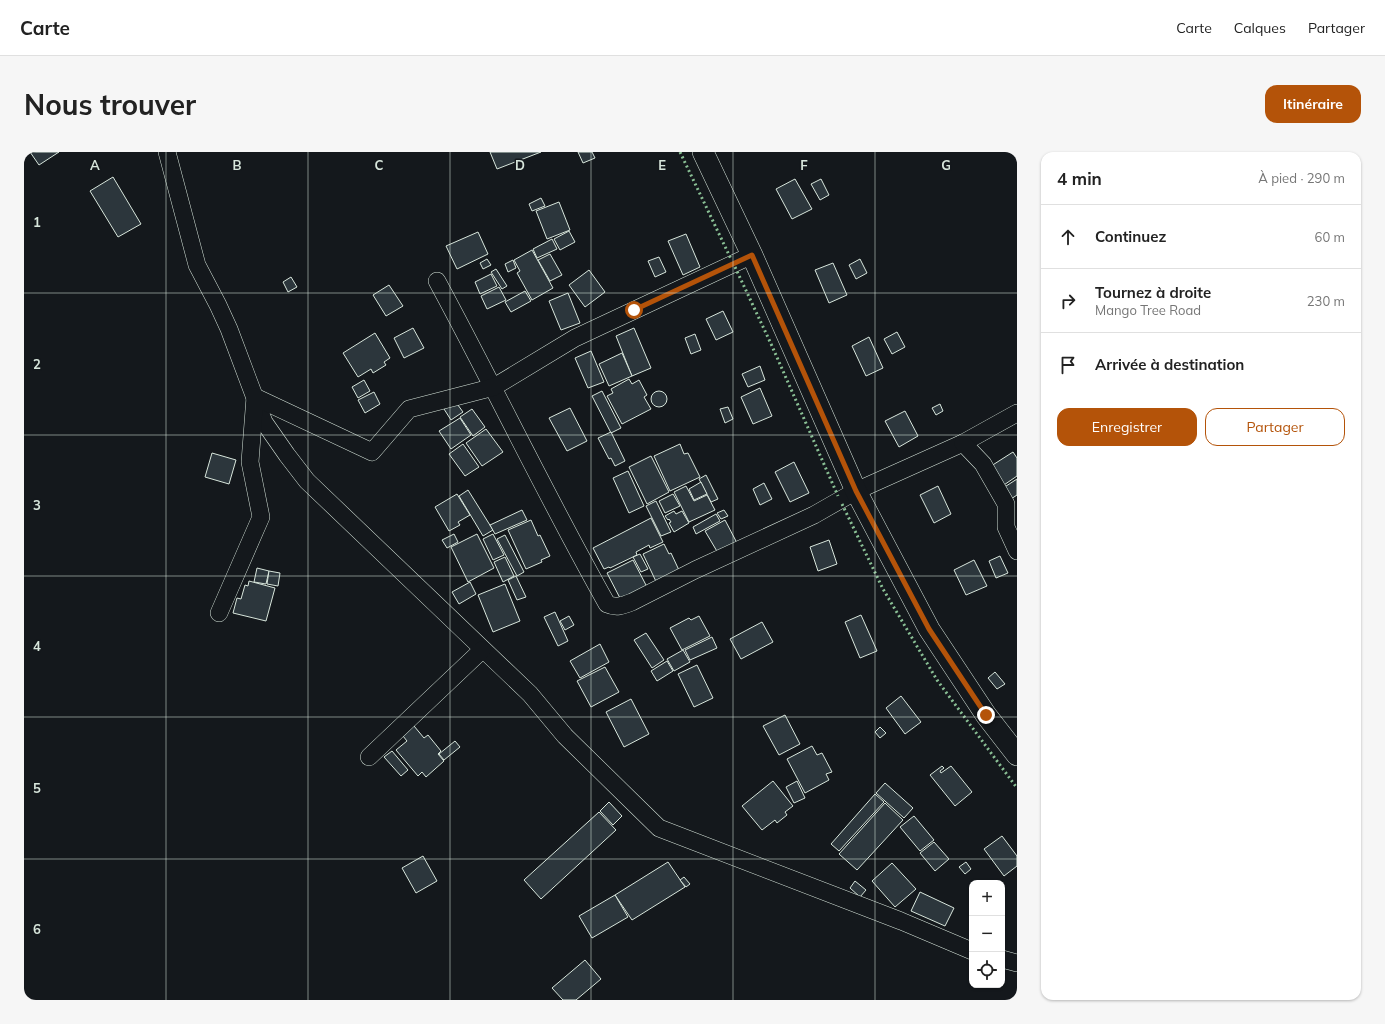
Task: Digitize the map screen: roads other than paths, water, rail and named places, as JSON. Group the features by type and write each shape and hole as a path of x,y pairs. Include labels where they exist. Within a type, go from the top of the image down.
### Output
{"main road":[{"path":"703,152 752,255 856,491 929,629 986,715 1017,755"}],"street":[{"path":"167,152 197,265 221,311 264,422 307,481 482,650 530,694 565,736 659,828 901,921 969,950"},
{"path":"255,397 372,452 409,409 494,387 580,335 752,255"},
{"path":"437,281 494,387 606,604 614,607 623,606 632,602 695,570 814,515 856,491 963,443 1017,413"},
{"path":"220,613 261,517 250,462 255,397"},
{"path":"963,443 983,464 1006,504 1006,527 1017,551"},
{"path":"369,756 482,650"},
{"path":"1005,960 1017,963"}]}
